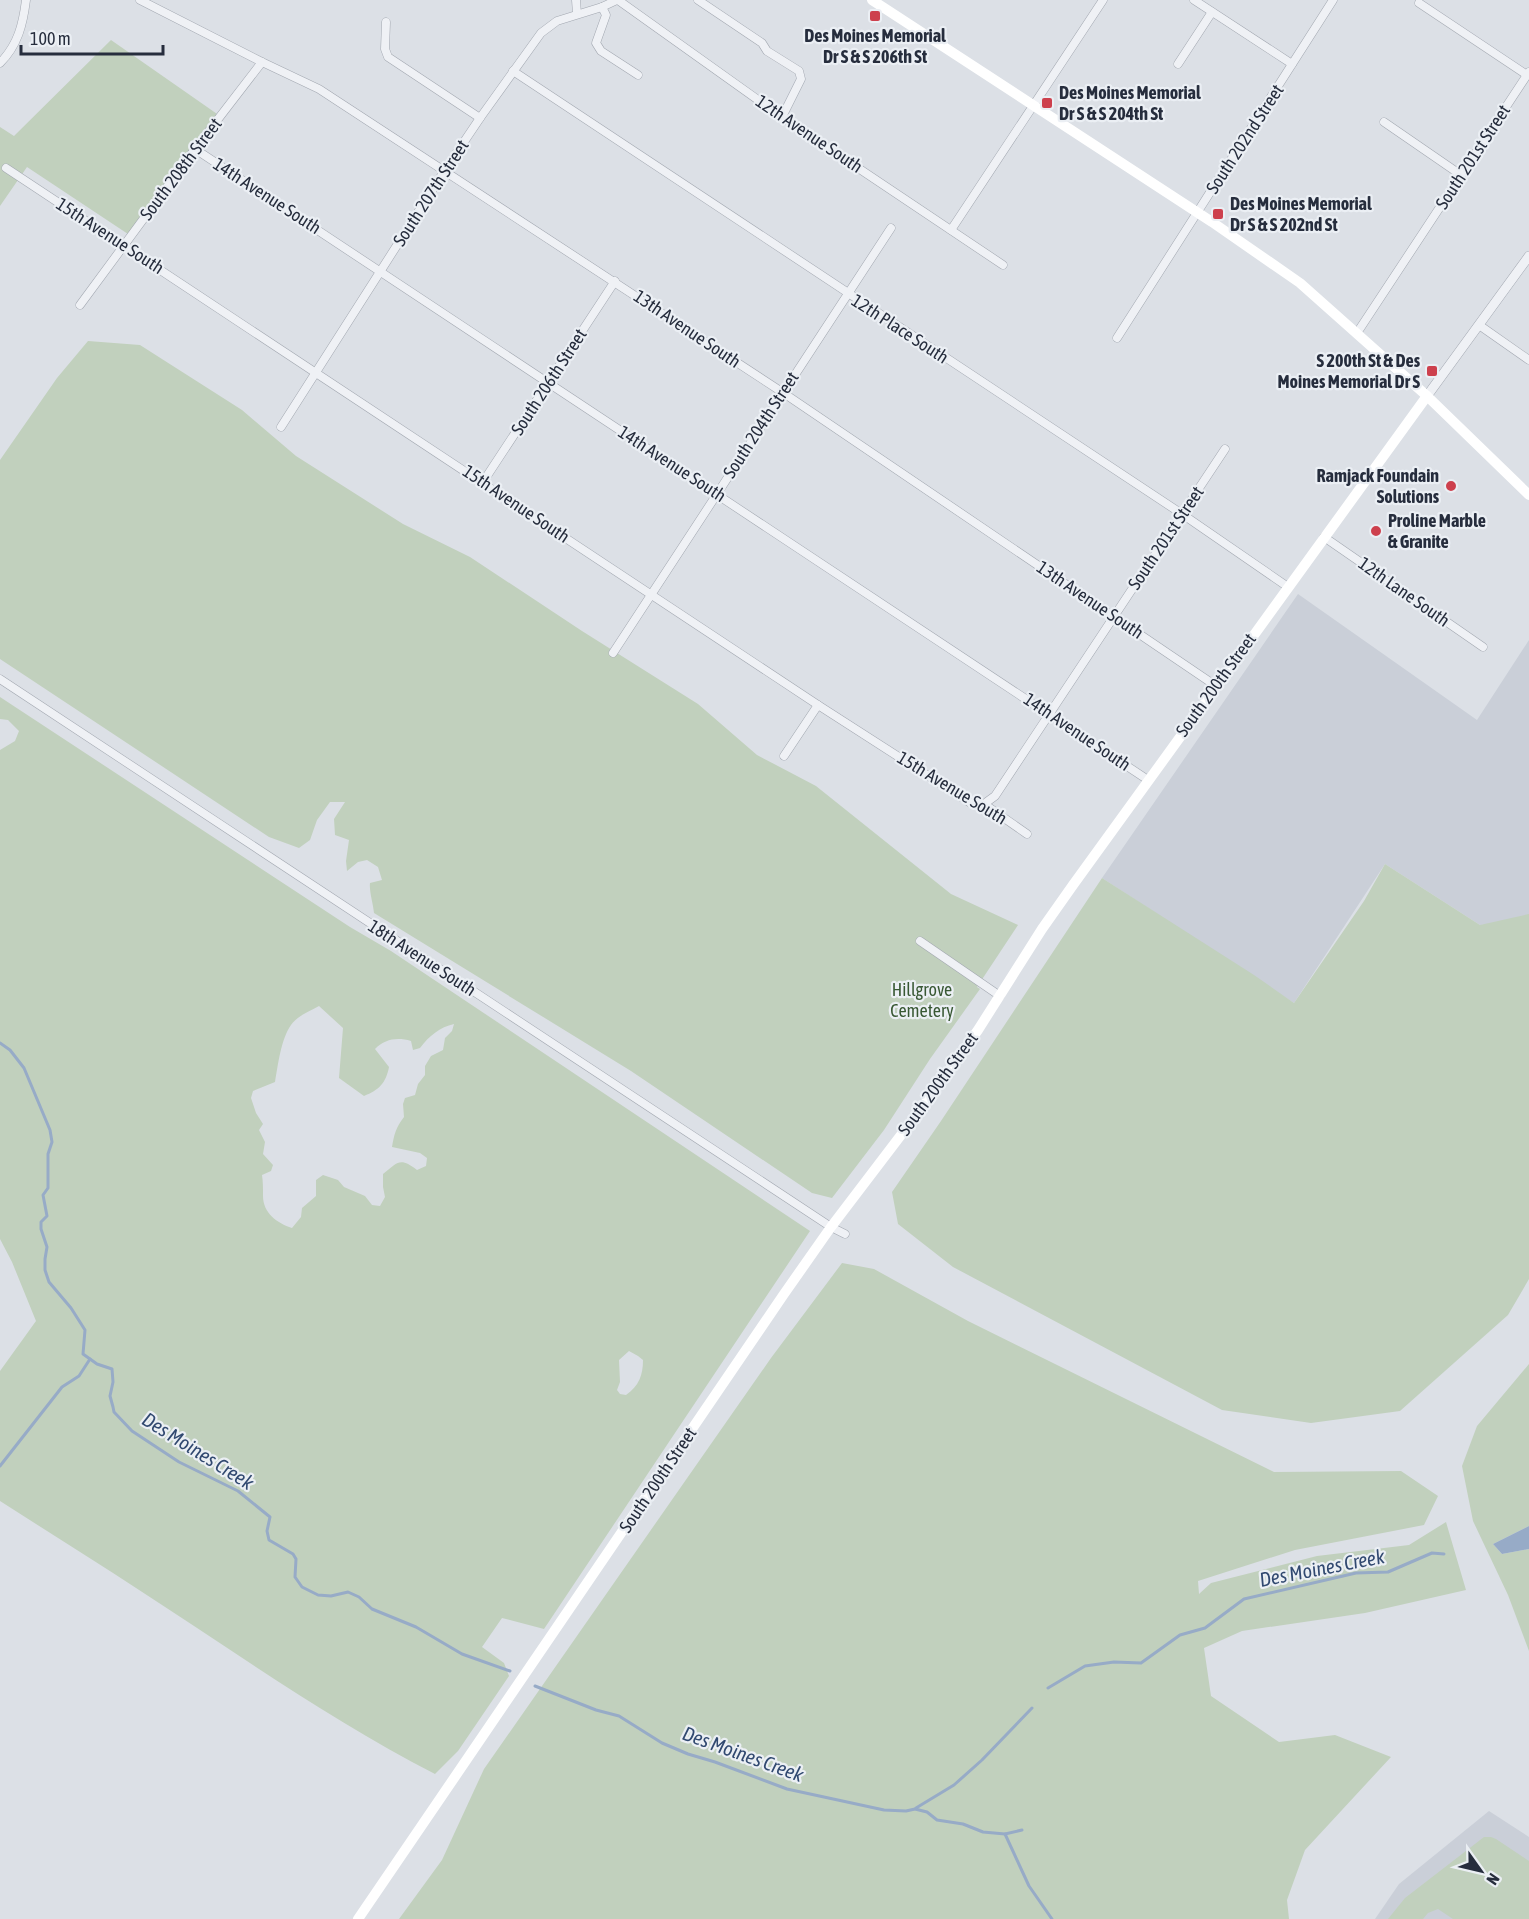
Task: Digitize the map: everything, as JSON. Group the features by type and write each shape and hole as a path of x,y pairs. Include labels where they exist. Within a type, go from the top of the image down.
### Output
{"main road":[{"path":"872,0 1197,212 1300,283 1427,396 1529,495"},
{"name":"South 200th Street","path":"358,1919 831,1227 933,1093 978,1030 1042,929 1427,396"}],"street":[{"path":"0,63 7,56 19,34 26,0"},
{"name":"13th Avenue South","path":"140,0 320,89 782,392 1216,686"},
{"path":"576,0 577,14"},
{"name":"South 207th Street","path":"281,427 445,170 540,33 557,21 602,8 618,0"},
{"name":"12th Avenue South","path":"618,0 782,117 1003,265"},
{"path":"698,0 762,43 767,51 800,71 801,79 782,117"},
{"path":"951,230 1103,0"},
{"path":"1194,0 1292,64"},
{"name":"South 202nd Street","path":"1117,338 1333,0"},
{"path":"1419,3 1528,74"},
{"path":"602,8 606,15 596,43 601,51 638,75"},
{"path":"1178,64 1212,12"},
{"path":"386,22 385,49 388,57 480,118"},
{"name":"South 208th Street","path":"80,305 262,62"},
{"name":"12th Place South","path":"513,71 1182,514 1288,587"},
{"name":"South 201st Street","path":"1357,333 1528,74"},
{"path":"1384,122 1461,175"},
{"name":"14th Avenue South","path":"195,149 1148,780"},
{"name":"15th Avenue South","path":"6,168 818,705 972,804 984,804 1027,834"},
{"name":"South 204th Street","path":"613,653 891,228"},
{"name":"South 200th Street","path":"1427,396 1479,325 1525,269 1529,256"},
{"name":"South 206th Street","path":"483,482 615,281"},
{"path":"1479,325 1529,360"},
{"name":"South 201st Street","path":"984,804 995,796 1225,449"},
{"name":"12th Lane South","path":"1324,537 1483,647"},
{"name":"18th Avenue South","path":"0,679 831,1227 845,1234"},
{"path":"784,756 818,705"},
{"path":"920,941 1000,996"}],"shaded area":[{"path":"1298,594 1477,720 1529,640 1529,922 1480,925 1385,864 1294,1003 1102,878"},
{"path":"1489,1811 1529,1837 1529,1919 1375,1919 1399,1884"}],"green space":[{"path":"111,40 220,116 131,236 27,167 0,206 0,127 14,136"},
{"name":"Hillgrove Cemetery","path":"88,341 140,345 242,410 296,456 403,524 470,557 698,704 757,755 816,786 951,894 1018,925 977,987 980,989 930,1059 884,1130 832,1198 812,1193 631,1071 374,913 370,883 382,880 378,867 367,860 358,862 347,871 349,840 335,835 334,819 345,802 330,802 317,820 310,840 299,848 269,837 0,659 0,460 57,378"},
{"path":"0,697 350,927 391,951 810,1231 544,1629 502,1618 482,1647 504,1663 509,1676 458,1751 435,1774 311,1702 0,1501 0,1371 36,1321 0,1239 0,750 15,741 19,731 8,720 0,719","holes":["319,1006 343,1028 339,1078 364,1096 381,1085 388,1073 389,1067 375,1049 387,1041 401,1039 411,1041 413,1050 420,1048 435,1033 454,1024 452,1031 445,1038 443,1050 431,1056 425,1066 425,1075 418,1084 415,1095 405,1098 404,1117 397,1128 392,1147 420,1153 427,1158 426,1166 417,1170 403,1162 392,1166 383,1174 385,1197 380,1206 372,1205 365,1196 344,1187 338,1180 323,1175 316,1180 316,1196 302,1208 301,1217 292,1228 281,1223 265,1207 262,1175 271,1171 273,1165 263,1154 265,1142 259,1130 263,1124 251,1098 253,1091 275,1082 282,1045 291,1025 300,1016","629,1351 643,1360 643,1365 637,1384 626,1395 620,1394 617,1390 620,1382 619,1360"]},
{"path":"1385,864 1480,925 1529,914 1529,1279 1508,1315 1400,1411 1311,1423 1222,1410 953,1267 898,1224 892,1192 1102,878 1294,1003 1364,901"},
{"path":"842,1263 874,1269 968,1321 1274,1472 1401,1471 1438,1496 1424,1525 1295,1550 1198,1581 1199,1594 1211,1583 1317,1556 1409,1545 1446,1522 1466,1590 1365,1613 1242,1631 1204,1648 1211,1696 1279,1742 1335,1735 1391,1757 1305,1850 1287,1900 1289,1919 399,1919 442,1860 484,1769 771,1358"},
{"path":"1529,1364 1529,1526 1493,1544 1502,1554 1529,1549 1529,1651 1508,1595 1473,1521 1462,1466 1477,1426"},
{"path":"1484,1837 1496,1839 1529,1861 1529,1919 1453,1919 1438,1909 1428,1913 1423,1919 1388,1919 1405,1898"}],"water":[{"path":"1529,1526 1529,1549 1502,1554 1493,1544"}],"waterway":[{"name":"Des Moines Creek","path":"0,1043 10,1050 24,1068 50,1130 52,1142 48,1154 48,1188 43,1195 47,1216 41,1222 47,1247 45,1270 49,1282 71,1308 85,1330 83,1354 97,1364 112,1369 113,1382 110,1396 114,1412 132,1431 179,1462 238,1491 270,1517 267,1531 269,1540 293,1554 296,1559 295,1577 302,1587 318,1595 331,1596 348,1592 359,1597 372,1609 416,1627 462,1654 510,1671"},
{"name":"Des Moines Creek","path":"0,1466 62,1387 79,1376 90,1359"},
{"name":"Des Moines Creek","path":"1048,1688 1085,1666 1114,1662 1141,1663 1180,1635 1205,1628 1244,1599 1356,1573 1388,1572 1432,1553 1444,1554"},
{"name":"Des Moines Creek","path":"535,1686 596,1710 619,1716 662,1743 688,1754 787,1789 884,1810 915,1809 927,1812 937,1820 963,1824 983,1832 1005,1834 1022,1830"},
{"name":"Des Moines Creek","path":"916,1808 954,1785 982,1760 1032,1708"},
{"name":"Des Moines Creek","path":"1005,1834 1029,1886 1052,1919"}],"place":[{"name":"Des Moines Memorial Dr S & S 206th St","path":"875,16"},
{"name":"Des Moines Memorial Dr S & S 204th St","path":"1047,103"},
{"name":"Des Moines Memorial Dr S & S 202nd St","path":"1218,214"},
{"name":"S 200th St & Des Moines Memorial Dr S","path":"1432,371"},
{"name":"Ramjack Foundain Solutions","path":"1451,486"},
{"name":"Proline Marble & Granite","path":"1376,531"}]}
